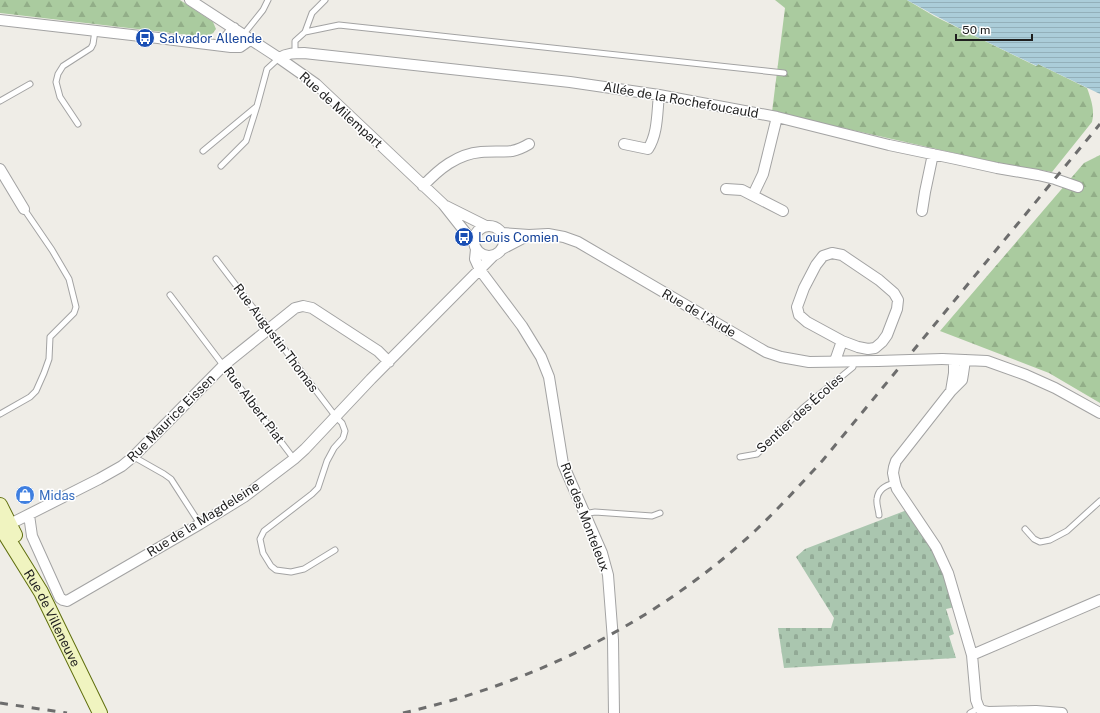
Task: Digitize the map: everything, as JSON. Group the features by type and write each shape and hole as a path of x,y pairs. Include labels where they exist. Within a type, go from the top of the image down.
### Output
{"main road":[{"name":"Rue de Villeneuve","path":"0,505 5,525 41,592 97,708"}],"street":[{"name":"Rue de Milempart","path":"190,0 316,84 423,186 444,204 486,226"},
{"path":"0,20 231,47 240,47 247,37"},
{"path":"220,45 234,28"},
{"name":"Allée de la Rochefoucauld","path":"279,58 295,52 304,52 570,82 659,95 777,117 933,154 1038,175 1078,187"},
{"path":"624,144 648,149 652,143 659,95"},
{"path":"753,195 763,174 777,117"},
{"path":"423,186 439,171 453,161 466,155 480,152 513,151 529,144"},
{"path":"922,211 924,192 933,154"},
{"path":"0,169 24,209"},
{"path":"726,189 742,190 783,210"},
{"name":"Rue de Milempart","path":"444,204 475,246"},
{"path":"480,270 475,259 475,235 479,229 486,226 498,228 504,238 502,249"},
{"name":"Rue de l'Aude","path":"502,233 529,235 548,234 564,237 578,242 766,352 809,362 942,359 987,361 1026,375 1055,388 1100,413"},
{"path":"475,246 480,254 493,256 502,249 529,235"},
{"path":"832,253 842,254 879,280 894,294 898,300 897,310 887,335 875,348 868,349 858,347 842,341 807,322 799,315 797,307 804,288 816,265 823,256 832,253"},
{"name":"Rue de la Magdeleine","path":"28,515 32,536 60,598 67,600 200,524 244,497 294,459 493,256"},
{"name":"Rue des Monteleux","path":"480,270 522,326 541,357 549,377 563,464 602,553 608,575 613,640 614,713"},
{"name":"Rue Maurice Eissen","path":"5,525 28,515 122,466 134,456 224,365 295,308 303,306 312,308 378,351 389,362"},
{"path":"835,361 842,341"},
{"path":"960,360 963,374 962,380 951,391 896,461 893,473 895,483 900,494 936,547 945,566 972,655 976,700 975,710 988,712 1036,711 1062,713"},
{"path":"972,655 1100,600"}],"lane":[{"path":"247,37 268,0"},
{"path":"295,52 295,41 305,32 312,13 325,0"},
{"path":"305,32 339,25 784,74"},
{"path":"78,124 60,97 56,82 58,74 63,66 91,48 95,31"},
{"path":"221,166 246,141 267,69 279,58"},
{"path":"0,101 30,84"},
{"path":"203,151 257,106"},
{"path":"0,414 36,391 49,359 50,338 74,313 76,307 69,279 52,250 24,209"},
{"name":"Rue Augustin Thomas","path":"216,258 342,423 345,431 343,438 334,448 327,461 318,488 264,531 260,539 263,553 271,566 276,570 291,572 304,568 335,550"},
{"name":"Rue Albert Piat","path":"170,295 294,459"},
{"name":"Sentier des Écoles","path":"740,457 757,454 803,408 853,367 854,361"},
{"path":"134,456 171,479 200,524"},
{"path":"879,515 877,500 880,491 886,485 895,483"},
{"path":"1025,529 1034,539 1040,542 1050,540 1067,531 1100,501"},
{"path":"584,514 595,512 652,516 660,513"}],"green space":[{"path":"0,0 180,0 213,22 216,29 213,33 206,37 0,13"},
{"path":"775,0 907,0 934,16 1036,66 1038,64 1087,88 1093,109 1092,122 1052,172 1003,164 772,112 785,8"},
{"path":"1100,155 1100,403 1049,373 940,331 1084,163"},
{"path":"907,510 935,548 955,607 946,609 954,634 949,636 956,658 784,668 778,628 831,628 834,618 796,557 805,549"}],"water":[{"path":"907,0 1100,0 1100,94 1038,64 1037,66"}],"railway":[{"path":"403,713 500,685 592,645 678,593 718,563 765,522 823,460 1100,124"},
{"path":"0,703 67,713"}],"place":[{"name":"Salvador Allende","path":"145,38"},
{"name":"Louis Comien","path":"464,237"},
{"name":"Midas","path":"25,495"}]}
